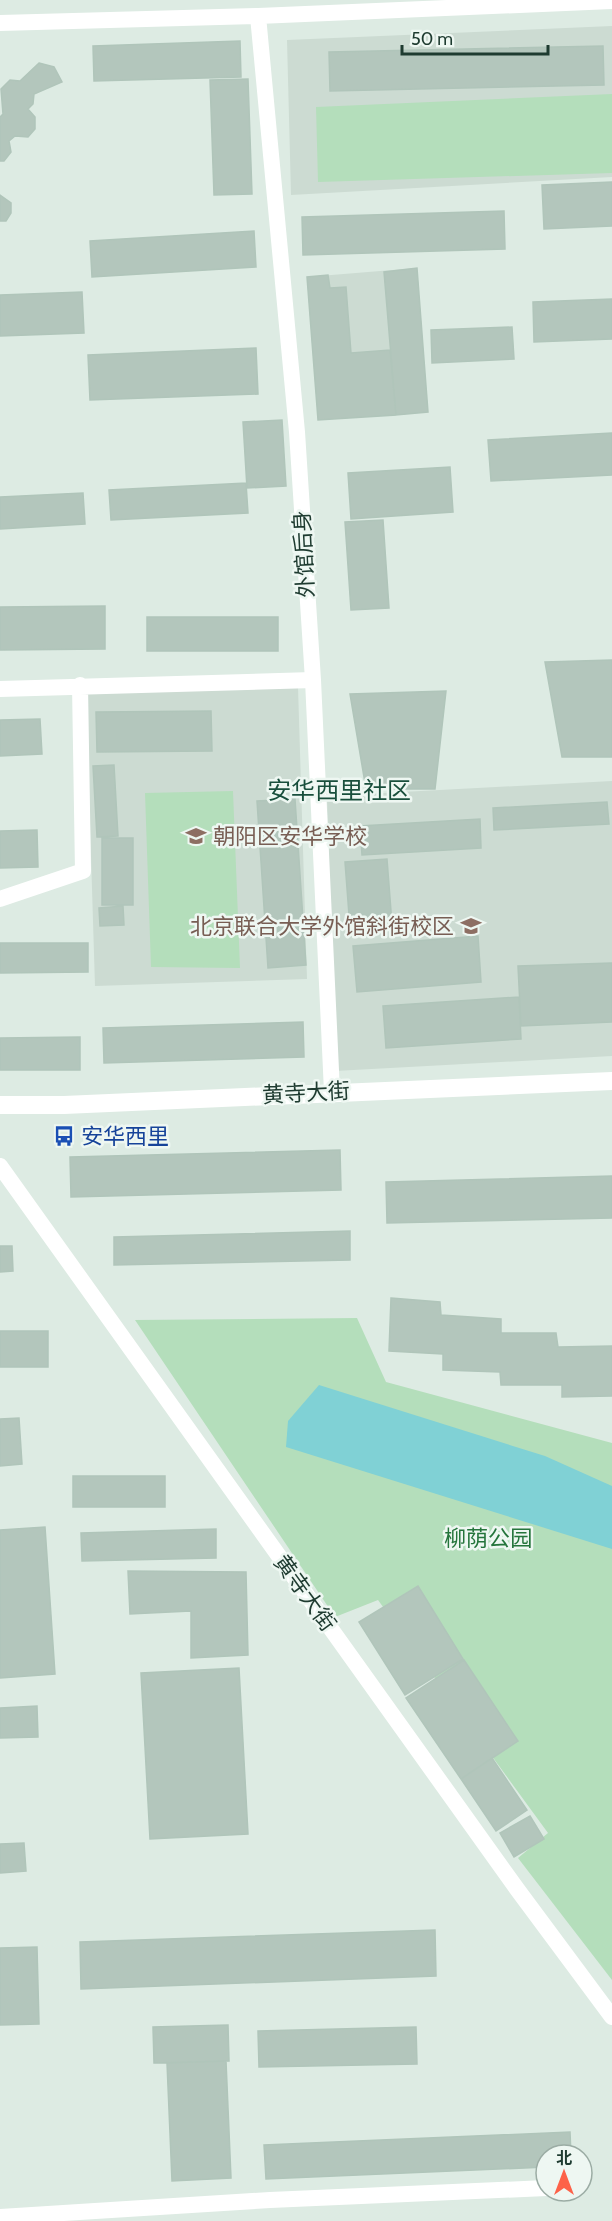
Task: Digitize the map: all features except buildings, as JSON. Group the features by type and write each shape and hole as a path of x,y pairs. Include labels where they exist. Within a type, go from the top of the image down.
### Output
{"street":[{"path":"0,23 258,16 612,1"},
{"name":"外馆后身","path":"258,16 297,432 313,680 332,1092"},
{"path":"0,689 313,680"},
{"path":"0,899 83,871 80,686"},
{"name":"黄寺大街","path":"0,1105 64,1105 612,1081"},
{"name":"黄寺大街","path":"0,1166 517,1889 612,2017"},
{"path":"0,2217 67,2217 270,2200 534,2189"}],"shaded area":[{"path":"612,26 612,177 291,195 287,40"},
{"path":"417,268 428,412 318,420 307,277"},
{"name":"朝阳区安华学校","path":"298,687 307,979 95,986 86,693"},
{"name":"北京联合大学外馆斜街校区","path":"612,781 612,1056 335,1071 327,796"}],"green space":[{"path":"612,94 612,173 318,182 316,107"},
{"path":"233,791 240,968 151,967 145,793"},
{"name":"柳荫公园","path":"357,1318 386,1382 612,1443 612,1980 518,1858 548,1833 378,1600 335,1617 135,1320"}],"water":[{"path":"319,1385 545,1456 612,1486 612,1549 286,1447 288,1421"}],"place":[{"name":"朝阳区安华学校","path":"196,836"},
{"name":"北京联合大学外馆斜街校区","path":"471,926"},
{"name":"安华西里","path":"64,1136"}],"district":[{"name":"安华西里社区","path":"339,790"}]}
